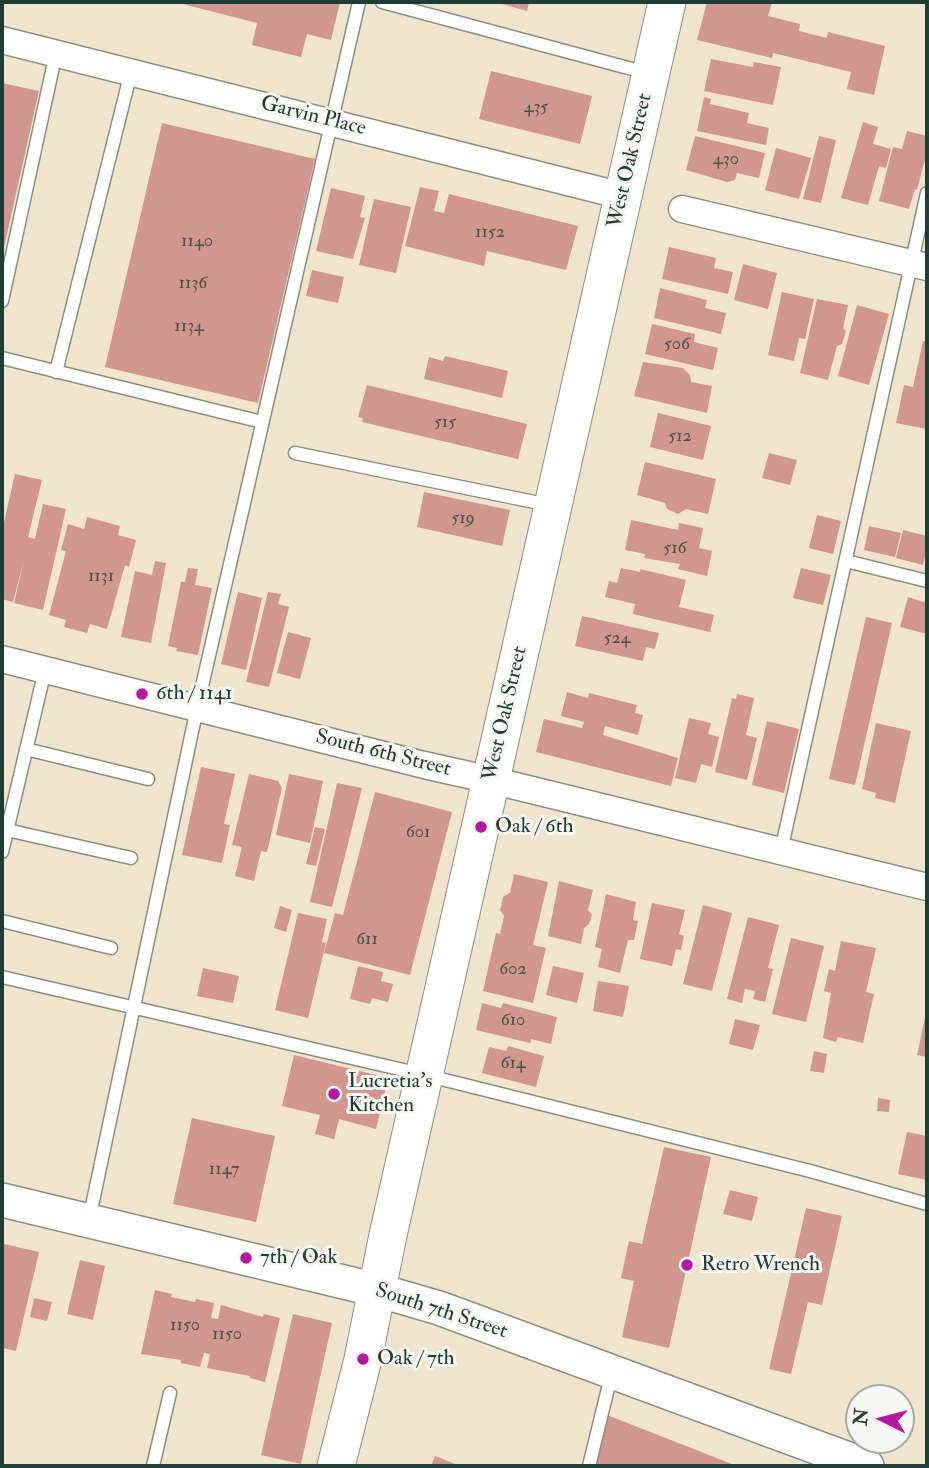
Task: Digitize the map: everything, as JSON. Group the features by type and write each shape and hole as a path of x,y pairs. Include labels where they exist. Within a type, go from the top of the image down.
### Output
{"main road":[{"name":"West Oak Street","path":"336,1466 667,2"}],"street":[{"name":"Garvin Place","path":"2,40 623,196"},
{"path":"682,209 919,265"},
{"name":"South 6th Street","path":"2,659 927,887"},
{"name":"South 7th Street","path":"2,1200 377,1290 439,1308 850,1463"}],"lane":[{"path":"89,1221 197,708 359,2"},
{"path":"382,2 651,74"},
{"path":"2,301 56,53"},
{"path":"57,372 131,72"},
{"path":"781,851 846,561 919,265 927,193"},
{"path":"2,358 262,422"},
{"path":"295,453 553,506"},
{"path":"846,561 927,581"},
{"path":"2,851 45,670"},
{"path":"26,749 148,779"},
{"path":"7,830 131,858"},
{"path":"2,921 111,948"},
{"path":"2,976 425,1075 796,1168 927,1204"},
{"path":"589,1466 612,1372"},
{"path":"153,1466 170,1394"}],"building":[{"path":"175,2 340,2 331,40 307,34 301,57 252,45 257,23"},
{"path":"495,2 529,2 527,11"},
{"path":"707,2 772,2 768,16 800,24 799,31 827,38 828,32 885,46 874,95 847,89 851,72 773,53 772,58 697,40"},
{"path":"711,59 753,67 754,62 781,67 773,105 704,91"},
{"path":"491,71 592,96 580,144 479,119"},
{"path":"2,83 39,91 3,252 2,252"},
{"path":"704,97 711,99 710,104 749,113 747,123 769,128 766,145 697,131"},
{"path":"863,122 878,127 873,144 891,149 886,168 879,166 868,205 841,198"},
{"path":"162,123 315,159 258,403 105,367"},
{"path":"907,131 927,136 927,152 909,209 879,201 893,147 902,149"},
{"path":"695,136 765,153 759,178 737,173 735,180 727,182 686,170"},
{"path":"819,136 836,140 821,203 803,199"},
{"path":"776,148 811,158 799,199 765,190"},
{"path":"420,187 439,191 434,211 444,213 449,194 578,226 566,270 487,251 484,266 405,246"},
{"path":"331,188 365,196 360,217 365,218 353,259 316,251"},
{"path":"374,199 411,207 396,273 359,265"},
{"path":"669,247 716,258 714,268 733,272 728,294 662,279"},
{"path":"743,264 777,273 768,309 734,300"},
{"path":"312,270 344,277 338,303 306,296"},
{"path":"660,288 707,300 705,308 726,313 721,334 654,318"},
{"path":"782,292 814,299 805,339 799,338 794,361 768,355"},
{"path":"817,299 848,305 843,328 846,331 842,344 837,346 828,380 800,373"},
{"path":"857,305 889,314 869,385 838,376"},
{"path":"652,324 695,334 694,342 718,348 713,370 645,354"},
{"path":"923,341 927,342 927,429 896,423 904,385 913,387"},
{"path":"445,356 508,371 502,398 424,379 429,357 443,361"},
{"path":"643,362 683,368 690,375 691,382 712,386 707,413 634,396"},
{"path":"367,385 527,424 518,459 362,422 363,418 358,417"},
{"path":"658,413 711,426 703,460 650,447"},
{"path":"769,453 797,460 790,485 762,478"},
{"path":"645,462 716,479 708,514 686,509 678,514 667,509 665,503 637,495"},
{"path":"15,474 42,480 28,537 35,539 43,504 66,509 43,610 14,603 24,560 13,602 2,599 2,531"},
{"path":"424,492 510,510 502,546 417,527"},
{"path":"817,515 841,521 833,554 809,548"},
{"path":"87,517 120,526 118,535 136,540 129,567 125,565 107,629 90,624 87,633 64,627 66,620 49,615 66,551 61,550 68,524 84,529"},
{"path":"631,520 678,530 679,523 703,528 699,548 712,551 707,576 678,569 680,564 644,558 645,554 625,550"},
{"path":"869,526 901,533 895,557 864,550"},
{"path":"903,530 927,536 923,565 896,558"},
{"path":"155,561 166,563 151,643 121,637 135,571 152,575"},
{"path":"188,568 198,569 195,585 212,588 198,655 176,651 177,648 168,646 181,582 185,582"},
{"path":"621,568 640,572 640,569 686,580 679,607 714,615 710,632 633,614 635,604 605,597 609,581 617,583"},
{"path":"801,568 831,575 823,605 793,598"},
{"path":"238,592 262,598 246,670 221,664"},
{"path":"268,592 281,594 278,604 289,607 269,687 246,682"},
{"path":"908,597 927,603 927,634 900,627"},
{"path":"582,616 659,633 655,649 646,647 643,661 575,646"},
{"path":"866,617 892,623 855,785 829,779"},
{"path":"288,632 311,638 300,679 277,673"},
{"path":"567,692 588,698 589,693 637,705 635,713 643,715 638,735 605,726 603,735 678,758 671,786 536,752 544,719 582,728 584,722 561,716"},
{"path":"737,694 754,698 746,735 757,738 747,780 715,772 732,698 736,699"},
{"path":"689,718 711,723 708,734 719,737 712,767 701,764 696,783 675,778"},
{"path":"767,721 799,729 784,793 752,785"},
{"path":"876,723 911,731 895,803 875,798 876,793 862,789"},
{"path":"201,767 235,774 224,824 230,825 222,863 182,855"},
{"path":"249,774 278,781 282,788 267,852 261,851 254,881 235,876 242,847 232,845"},
{"path":"289,774 323,781 310,843 276,835"},
{"path":"337,783 362,788 332,907 310,902"},
{"path":"375,792 452,812 410,975 324,953 335,913 343,915"},
{"path":"315,827 325,829 316,866 306,864"},
{"path":"514,874 548,882 533,945 546,948 533,1003 483,991 496,933 500,934 504,916 500,910 503,897 510,893"},
{"path":"559,881 593,890 588,910 592,915 589,924 584,928 581,944 548,936"},
{"path":"606,894 636,902 633,920 638,921 634,940 628,940 620,973 598,967 602,949 595,947"},
{"path":"652,903 685,910 679,934 684,936 681,950 676,949 672,966 640,959"},
{"path":"703,905 732,913 712,991 683,984"},
{"path":"280,906 292,910 286,932 274,928"},
{"path":"298,913 327,919 322,942 326,943 308,1018 275,1010"},
{"path":"748,917 779,925 768,968 773,969 765,1002 753,999 755,991 745,989 742,1003 727,999"},
{"path":"791,938 824,946 806,1022 772,1014"},
{"path":"841,941 876,948 866,992 874,994 863,1043 838,1037 836,1042 823,1038 831,993 824,991 829,969 835,971"},
{"path":"358,966 383,972 381,981 393,984 388,1002 372,998 370,1004 350,999"},
{"path":"553,966 584,973 577,1003 546,995"},
{"path":"203,968 239,976 233,1003 197,996"},
{"path":"598,981 629,986 623,1017 593,1011"},
{"path":"482,1003 501,1008 503,1003 557,1017 551,1044 531,1039 530,1043 476,1030"},
{"path":"927,1013 927,1057 917,1055"},
{"path":"735,1019 760,1025 753,1050 729,1044"},
{"path":"508,1046 544,1056 536,1087 482,1073 489,1047 506,1051"},
{"path":"814,1051 827,1054 824,1073 810,1071"},
{"path":"294,1055 388,1078 376,1129 339,1119 334,1139 315,1134 320,1115 282,1106"},
{"path":"878,1098 890,1100 889,1112 877,1111"},
{"path":"192,1118 275,1136 256,1222 173,1204"},
{"path":"907,1132 927,1136 927,1180 898,1174"},
{"path":"664,1147 711,1157 669,1348 622,1337 634,1281 621,1278 629,1241 642,1244"},
{"path":"730,1190 758,1197 752,1221 723,1214"},
{"path":"806,1208 842,1216 822,1305 808,1302 791,1374 769,1369"},
{"path":"4,1244 39,1252 16,1351 2,1348"},
{"path":"80,1260 105,1266 93,1320 67,1314"},
{"path":"155,1290 172,1294 171,1297 214,1303 211,1318 218,1319 221,1305 263,1317 264,1314 280,1318 265,1382 250,1376 207,1368 210,1354 204,1353 200,1367 181,1363 181,1360 141,1354"},
{"path":"34,1298 52,1302 47,1321 30,1317"},
{"path":"293,1314 332,1323 301,1464 261,1455"},
{"path":"607,1415 737,1466 596,1466"},
{"path":"435,1456 460,1466 431,1466"}],"place":[{"name":"6th / 1141","path":"142,694"},
{"name":"Oak / 6th","path":"481,827"},
{"name":"Lucretia's Kitchen","path":"334,1094"},
{"name":"7th / Oak","path":"246,1258"},
{"name":"Retro Wrench","path":"687,1265"},
{"name":"Oak / 7th","path":"363,1359"}]}
